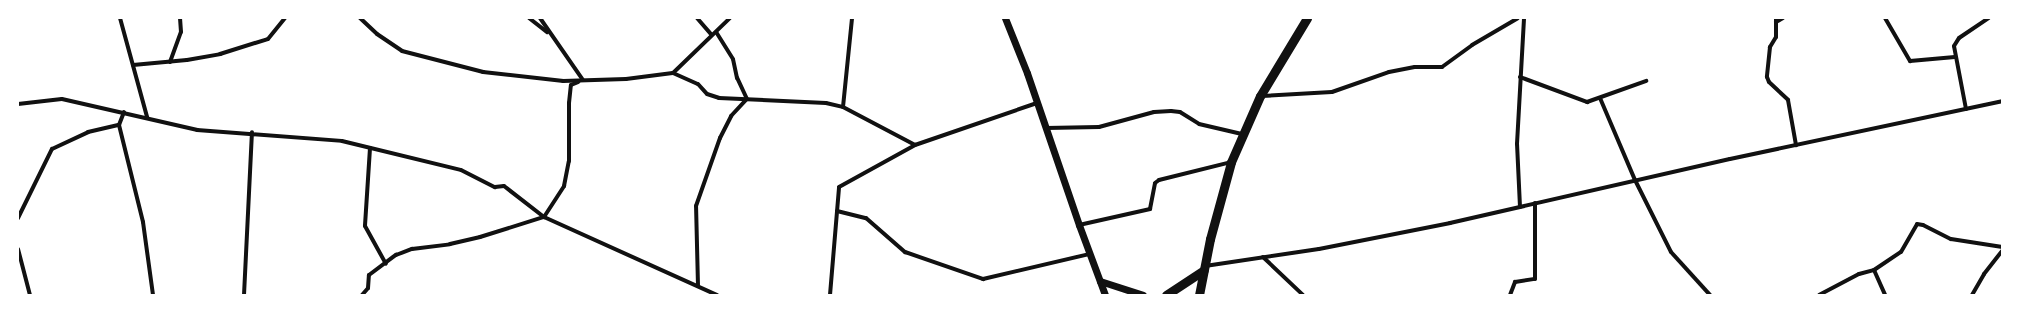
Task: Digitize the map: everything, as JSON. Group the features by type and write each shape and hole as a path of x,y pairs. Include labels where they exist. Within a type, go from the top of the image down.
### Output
{"main road":[{"path":"1199,295 1204,268 1231,162 1260,96 1307,18"},
{"path":"1166,295 1204,268"}],"street":[{"path":"120,18 147,117"},
{"path":"170,62 181,32 180,18"},
{"path":"133,65 170,62 220,54 268,39 285,18"},
{"path":"360,18 377,34 402,51 483,72 583,80 657,77 673,74 698,84 707,94 719,98 826,103 843,107 915,145"},
{"path":"529,18 549,34"},
{"path":"540,18 549,34 583,80"},
{"path":"697,18 711,34"},
{"path":"673,74 711,34 717,33 730,18"},
{"path":"843,107 852,18"},
{"path":"1005,18 1046,128 1079,225 1106,295"},
{"path":"1260,96 1332,92 1389,72 1415,67 1442,67 1472,45 1518,18"},
{"path":"1520,207 1518,144 1524,18"},
{"path":"1783,18 1776,20 1776,37 1770,47 1767,77 1769,82 1788,100 1796,145"},
{"path":"1885,18 1910,61 1955,57"},
{"path":"1966,109 1954,46 1959,38 1989,18"},
{"path":"717,33 733,59 737,78 747,99"},
{"path":"1520,77 1587,102 1646,81"},
{"path":"362,295 368,288 369,276 396,255 412,249 465,241 544,217 564,186 569,161 568,103 571,84 583,80"},
{"path":"1600,98 1635,180 1671,252 1710,295"},
{"path":"18,104 62,99 147,117 197,130 252,132 342,141 460,170 495,186 504,186 544,217 717,295"},
{"path":"698,286 696,206 720,138 731,116 747,99"},
{"path":"1204,268 1326,247 1520,207 1635,180 2002,101"},
{"path":"830,295 839,187 915,145 1037,103"},
{"path":"1046,128 1099,127 1154,112 1171,111 1180,112 1199,124 1242,134"},
{"path":"124,112 119,125 143,222 153,295"},
{"path":"18,218 52,149 88,132 119,125"},
{"path":"244,295 252,132"},
{"path":"370,148 365,226 386,264"},
{"path":"1079,225 1150,210 1155,183 1159,180 1231,162"},
{"path":"1510,295 1515,282 1535,279 1535,203"},
{"path":"837,211 866,218 905,252 983,279 1090,254"},
{"path":"1819,295 1859,274 1874,270 1901,252 1917,224 1923,225 1950,239 2002,247"},
{"path":"18,249 30,295"},
{"path":"1972,295 1984,274 2002,251"},
{"path":"1263,257 1303,295"},
{"path":"1874,270 1885,295"},
{"path":"1100,281 1143,295"}]}
